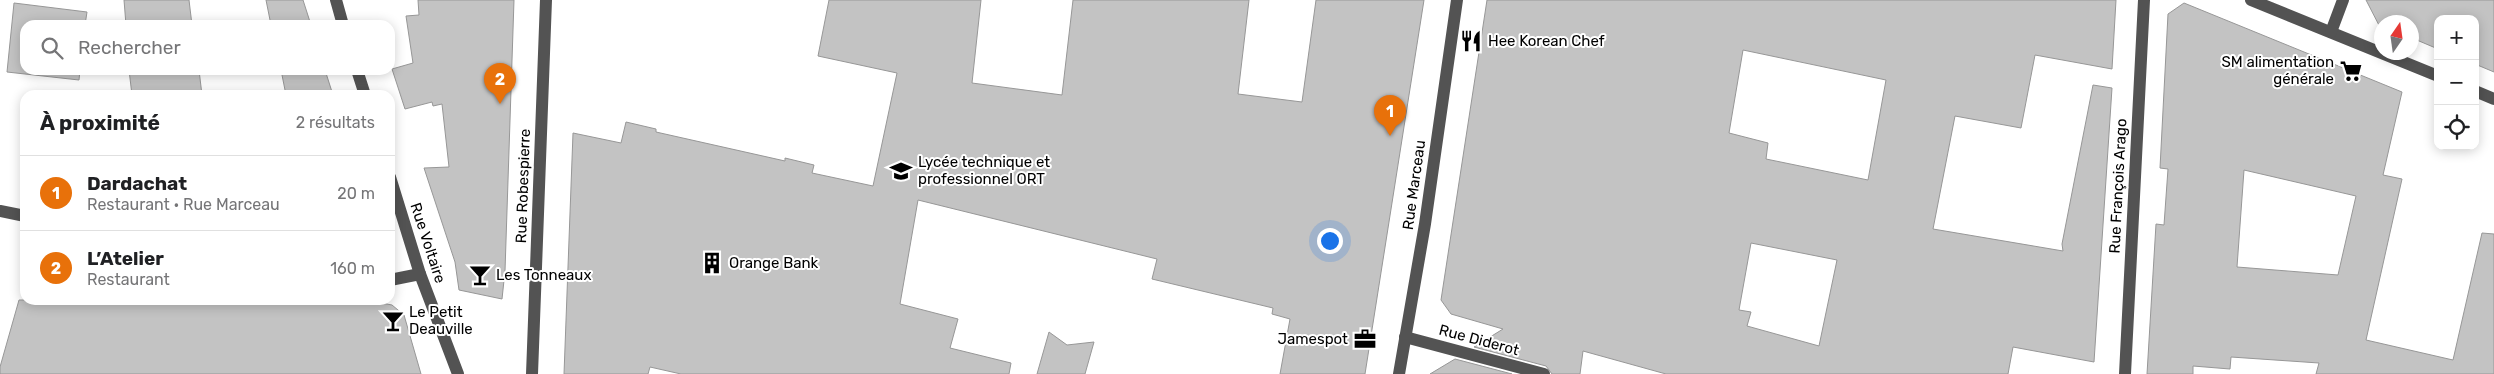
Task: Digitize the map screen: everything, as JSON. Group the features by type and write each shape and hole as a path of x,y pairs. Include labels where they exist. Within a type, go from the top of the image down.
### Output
{"street":[{"path":"336,0 342,20"},
{"name":"Rue Robespierre","path":"532,374 546,0"},
{"name":"Rue Marceau","path":"1399,374 1425,224 1457,0"},
{"name":"Rue François Arago","path":"2125,374 2144,0"},
{"path":"2251,0 2434,74"},
{"path":"2331,32 2344,0"},
{"path":"359,75 363,90"},
{"path":"2479,93 2494,99"},
{"name":"Rue Voltaire","path":"395,193 420,274 458,374"},
{"path":"0,212 20,215"},
{"path":"395,279 420,274"},
{"name":"Rue Diderot","path":"1405,337 1544,374"}],"building":[{"path":"124,0 189,0 191,20 126,20"},
{"path":"266,0 303,0 309,20 270,20"},
{"path":"418,0 514,0 505,271 502,299 459,290 455,262 424,168 449,167 442,104 433,106 432,102 405,109 394,75 395,68 413,63 406,16 419,15"},
{"path":"829,0 981,0 972,83 1062,95 1073,0 1249,0 1238,94 1302,102 1316,0 1424,0 1365,374 1280,374 1290,319 1272,314 1273,308 1152,279 1157,259 918,200 900,304 958,319 950,348 1011,363 1009,374 681,374 650,367 648,374 564,374 573,133 621,143 626,122 656,129 656,132 785,161 785,158 814,165 812,173 873,186 897,73 818,56"},
{"path":"1487,0 2116,0 2112,69 2035,55 2021,128 1955,116 1933,229 2063,251 2062,244 2093,85 2112,88 2094,362 2013,347 2008,374 1666,374 1583,351 1580,374 1552,374 1546,366 1474,347 1503,329 1451,314 1441,300","holes":["1743,50 1886,80 1868,180 1766,159 1768,143 1729,133","1751,243 1837,260 1819,346 1747,326 1751,312 1739,310"]},
{"path":"2366,0 2494,0 2494,72 2479,66 2479,15 2434,15 2434,47 2419,41 2419,15 2374,16"},
{"path":"14,3 87,12 86,20 20,20 20,73 7,72"},
{"path":"2184,3 2402,92 2383,175 2402,179 2366,340 2453,360 2482,233 2494,234 2494,374 2316,374 2319,363 2231,357 2230,369 2193,366 2193,374 2147,374 2156,224 2164,225 2168,169 2160,168 2168,14","holes":["2244,170 2356,196 2338,275 2237,267"]},
{"path":"34,75 80,75 79,80"},
{"path":"130,75 200,75 201,90 131,90"},
{"path":"282,75 327,75 331,90 285,90"},
{"path":"19,300 20,305 392,305 404,315 421,374 0,374 0,367"},
{"path":"1049,332 1067,345 1094,342 1085,374 1037,374"},
{"path":"1455,359 1512,374 1430,374"}],"place":[{"name":"Hee Korean Chef","path":"1471,41"},
{"name":"SM alimentation générale","path":"2351,71"},
{"name":"L’Atelier","path":"500,104"},
{"name":"Dardachat","path":"1390,136"},
{"name":"Lycée technique et professionnel ORT","path":"901,171"},
{"name":"Orange Bank","path":"712,263"},
{"name":"Les Tonneaux","path":"480,275"},
{"name":"Le Petit Deauville","path":"393,321"},
{"name":"Jamespot","path":"1365,339"}]}
